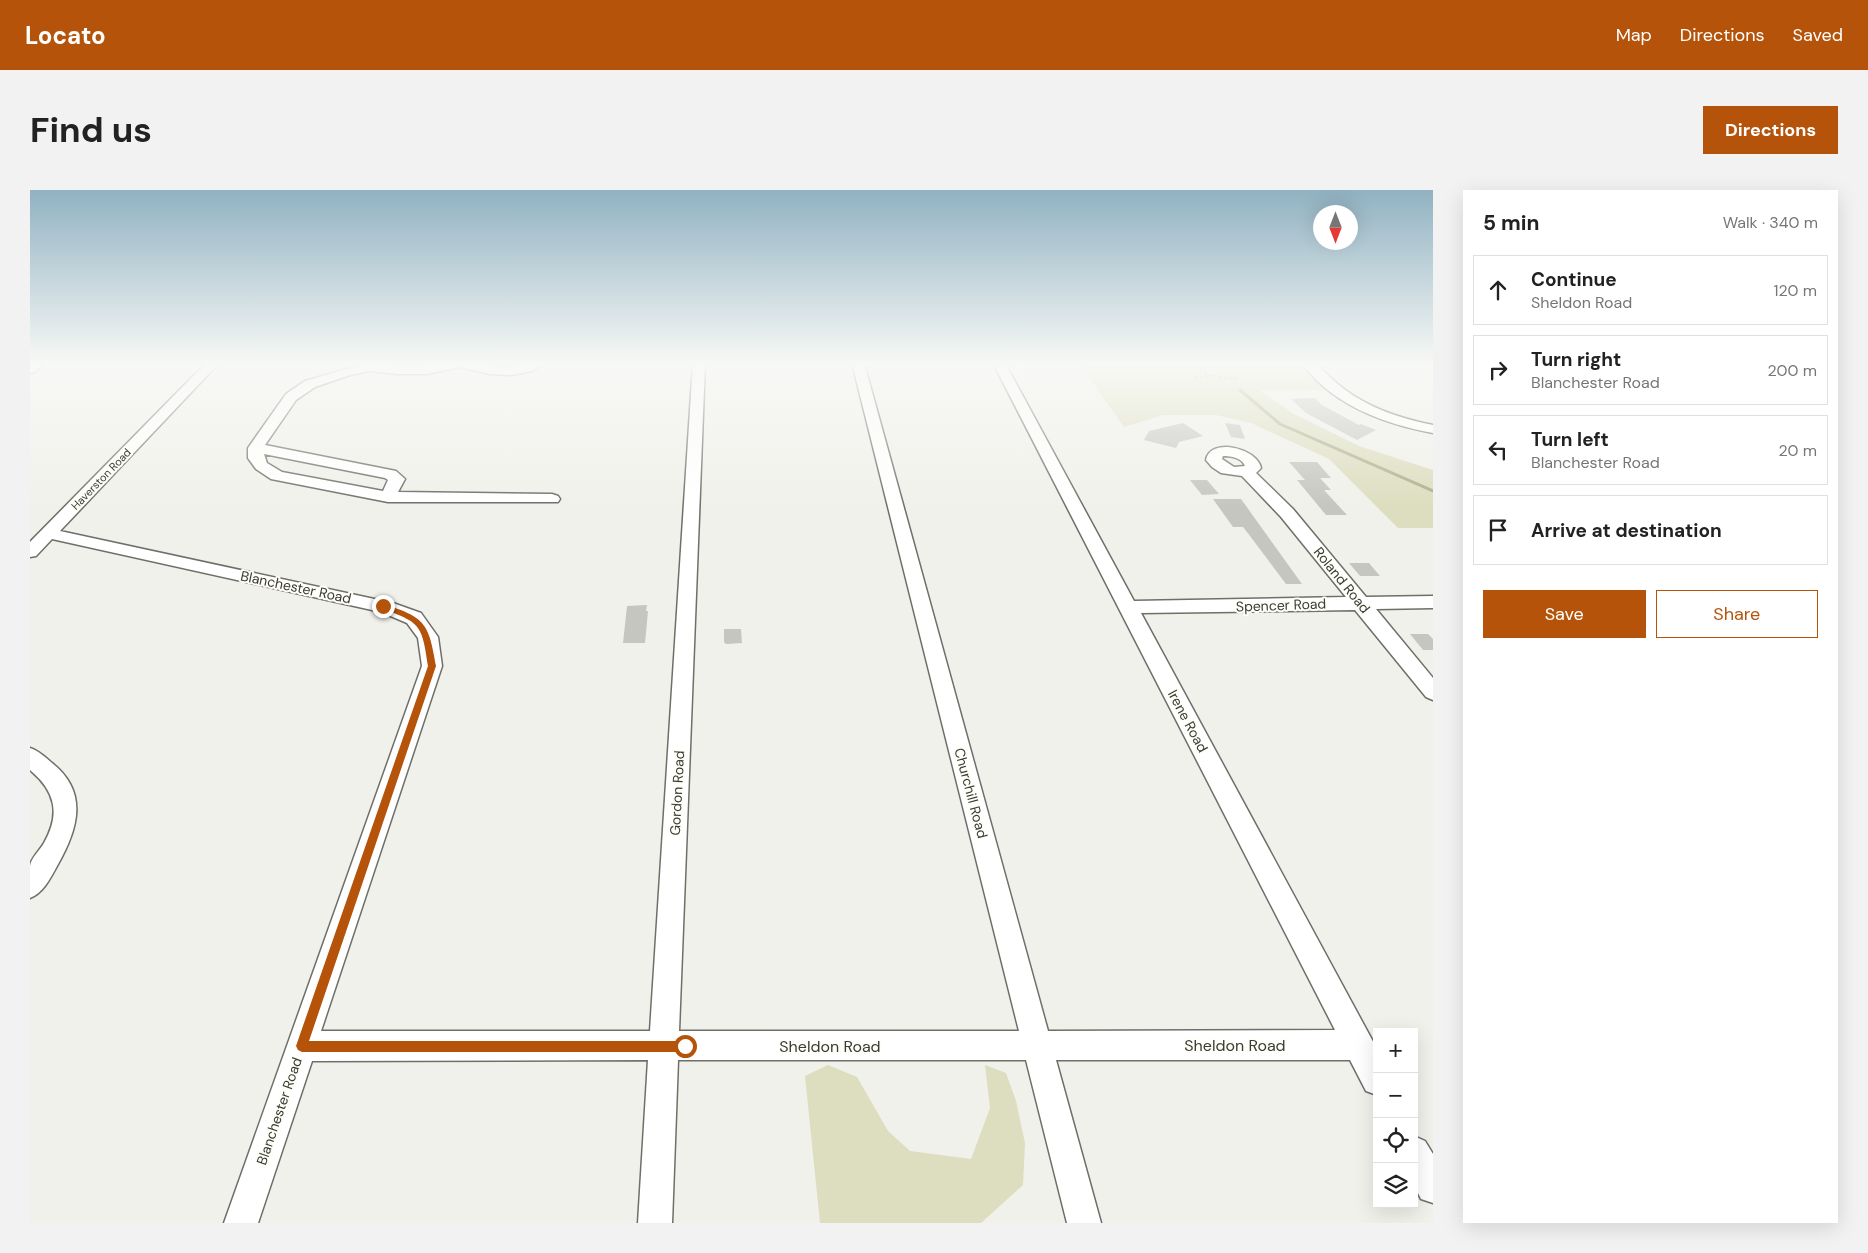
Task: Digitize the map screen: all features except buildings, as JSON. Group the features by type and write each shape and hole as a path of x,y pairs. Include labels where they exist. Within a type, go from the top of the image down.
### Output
{"street":[{"name":"Haverston Road","path":"30,552 166,411"},
{"path":"281,411 256,448 256,458 261,466 277,476 388,496 552,499"},
{"name":"Gordon Road","path":"655,1223 696,411"},
{"name":"Churchill Road","path":"871,411 1084,1223"},
{"name":"Irene Road","path":"1025,411 1373,1073"},
{"path":"1377,411 1393,418 1433,429"},
{"path":"256,448 390,474 397,479 388,496"},
{"name":"Roland Road","path":"1246,472 1287,513 1433,692"},
{"name":"Blanchester Road","path":"48,533 386,607 414,618 428,637 432,666 240,1223"},
{"name":"Spencer Road","path":"1128,607 1433,602"},
{"path":"30,757 57,781 67,805 58,844 30,886"},
{"name":"Sheldon Road","path":"302,1046 1358,1045"},
{"path":"1418,1159 1433,1187"}],"green space":[{"path":"1113,411 1290,411 1359,446 1433,470 1433,528 1398,528 1329,459 1251,423 1216,415 1163,415 1124,427"},
{"path":"828,1065 857,1077 888,1131 910,1151 971,1159 990,1108 985,1065 1006,1073 1016,1101 1025,1143 1023,1185 981,1223 820,1223 805,1076"}],"waterway":[{"path":"1265,411 1280,424 1433,491"}],"route":[{"path":"383,606 414,618 428,637 432,666 302,1046 685,1046"}]}
